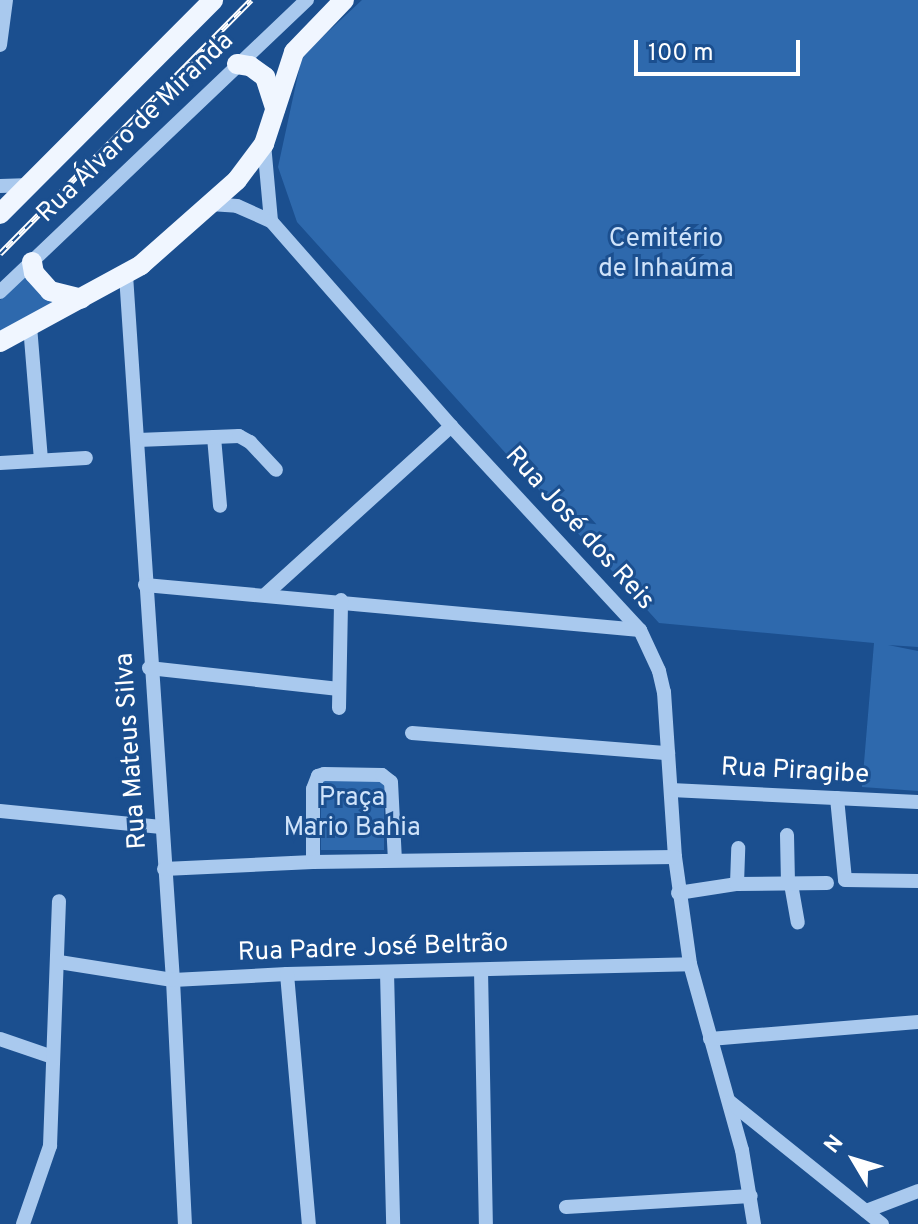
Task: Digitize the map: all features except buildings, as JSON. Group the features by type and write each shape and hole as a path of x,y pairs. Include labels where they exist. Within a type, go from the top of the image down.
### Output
{"main road":[{"path":"0,214 213,0"},
{"path":"0,342 126,275 237,180 264,144 294,52 344,0"},
{"path":"237,64 250,66 265,77 275,108"},
{"path":"32,262 34,273 50,291 81,299"}],"street":[{"path":"0,45 6,0"},
{"name":"Rua Álvaro de Miranda","path":"0,292 307,0"},
{"path":"264,144 271,221"},
{"path":"0,186 31,185"},
{"name":"Rua José dos Reis","path":"210,204 237,206 271,221 451,426 640,630 659,671 664,692 678,893 690,964 730,1102 751,1196 754,1224"},
{"name":"Rua Mateus Silva","path":"126,275 149,668 173,980 185,1224"},
{"path":"30,326 41,459"},
{"path":"266,594 451,426"},
{"path":"214,437 220,506"},
{"path":"138,440 244,438 276,470"},
{"path":"0,463 86,458"},
{"path":"145,585 341,600 640,630"},
{"path":"339,708 341,600"},
{"path":"149,668 339,689"},
{"path":"412,733 668,753"},
{"path":"313,862 313,789 318,776 324,774 387,777 392,788 395,860"},
{"name":"Rua Piragibe","path":"671,790 918,802"},
{"path":"837,798 845,880 918,881"},
{"path":"0,811 161,827"},
{"path":"787,835 790,884 798,922"},
{"path":"737,884 738,848"},
{"path":"164,869 395,860 675,857"},
{"path":"678,893 737,884 827,883"},
{"path":"23,1224 50,1146 59,901"},
{"name":"Rua Padre José Beltrão","path":"59,962 173,980 287,974 690,964"},
{"path":"481,970 486,1224"},
{"path":"387,972 393,1224"},
{"path":"287,974 309,1224"},
{"path":"710,1039 918,1022"},
{"path":"0,1039 53,1057"},
{"path":"730,1102 882,1224"},
{"path":"866,1211 918,1191"},
{"path":"566,1207 751,1196"}],"green space":[{"name":"Cemitério de Inhaúma","path":"362,0 918,0 918,647 888,645 918,651 918,791 862,787 874,643 659,623 297,222 278,167 302,56"},
{"path":"27,275 58,303 0,334 0,300"},
{"name":"Praça Mario Bahia","path":"321,779 384,779 384,850 321,850"}],"railway":[{"path":"0,254 251,0"}]}
